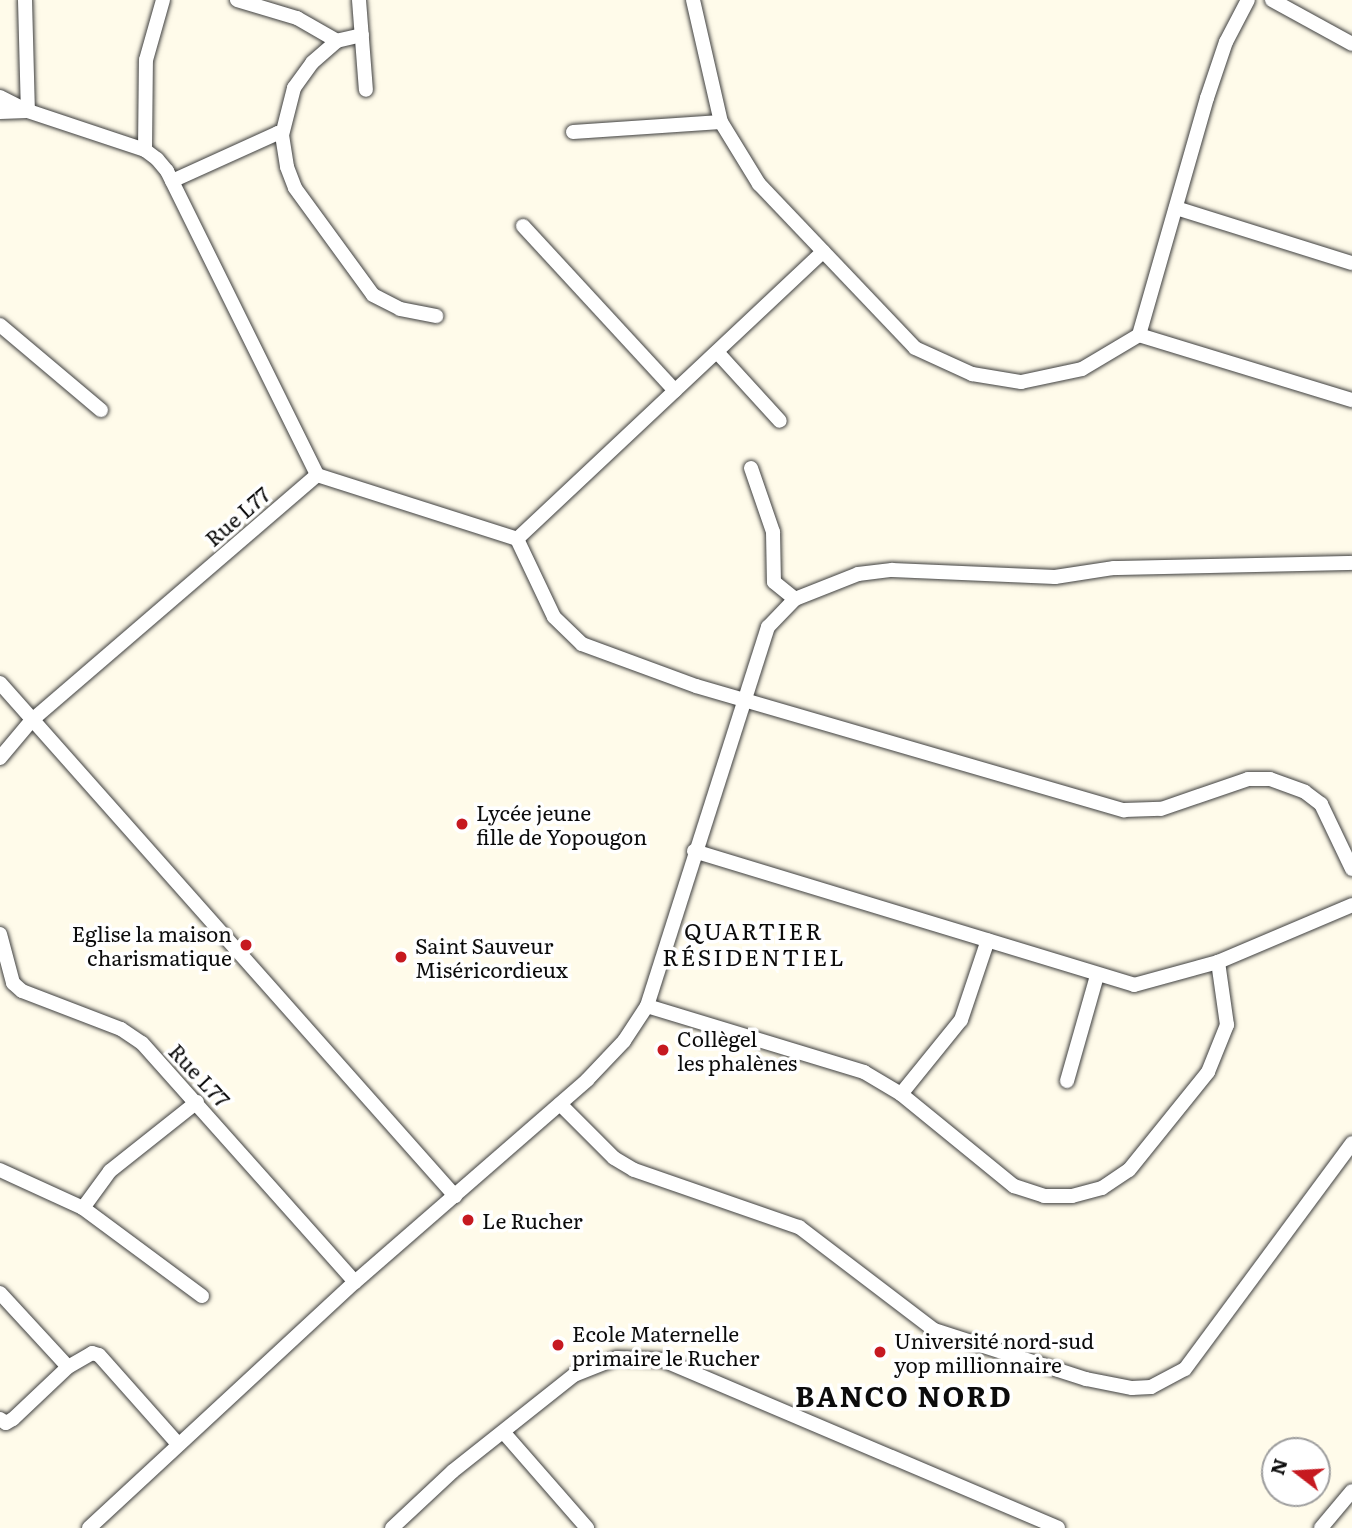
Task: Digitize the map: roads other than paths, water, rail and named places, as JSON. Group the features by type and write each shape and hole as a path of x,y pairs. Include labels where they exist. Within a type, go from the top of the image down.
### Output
{"street":[{"path":"25,0 28,111"},
{"path":"145,150 146,60 163,0"},
{"path":"237,0 297,18 337,41"},
{"path":"359,0 366,90"},
{"path":"693,0 721,122 759,184 915,348 972,374 1021,382 1043,380 1082,369 1139,335 1219,63 1248,0"},
{"path":"1272,0 1352,44"},
{"path":"362,35 337,41 312,63 294,88 282,135 295,188 326,225 363,284 386,303 436,316"},
{"path":"0,97 28,111 145,150 172,181 317,475 517,539 554,617 582,645 626,664 1124,810 1161,809 1248,779 1270,779 1305,792 1321,804 1352,869"},
{"path":"0,112 28,111"},
{"path":"573,132 721,122"},
{"path":"172,181 278,133 282,135"},
{"path":"1176,208 1352,263"},
{"path":"523,226 675,391"},
{"path":"517,539 823,252"},
{"path":"0,326 101,410"},
{"path":"1139,335 1352,400"},
{"path":"718,352 780,421"},
{"path":"751,468 773,532 774,582 795,599"},
{"name":"Rue L77","path":"0,758 31,721 317,475"},
{"path":"89,1528 355,1282 560,1104 624,1041 647,1006 742,699 768,628 795,599 858,574 892,570 1055,577 1125,568 1352,563"},
{"path":"0,683 455,1196"},
{"path":"694,851 1097,976 1134,985 1218,962 1352,905"},
{"name":"Rue L77","path":"0,934 7,971 22,991 132,1036 197,1102 355,1282"},
{"path":"901,1094 961,1020 988,940"},
{"path":"647,1006 851,1066 901,1094 1014,1186 1044,1196 1072,1196 1102,1188 1129,1170 1214,1061 1227,1025 1218,962"},
{"path":"1067,1081 1097,976"},
{"path":"83,1209 110,1171 197,1102"},
{"path":"560,1104 614,1158 634,1170 799,1227 934,1330 1086,1379 1132,1388 1150,1387 1185,1369 1352,1143"},
{"path":"0,1170 83,1209 202,1296"},
{"path":"0,1293 68,1367"},
{"path":"0,1419 6,1423 13,1419 68,1367 92,1353 99,1354 178,1444"},
{"path":"392,1528 453,1471 505,1434 574,1375 617,1358 663,1360 1058,1528"},
{"path":"505,1434 587,1528"},
{"path":"1321,1528 1352,1491"}],"place":[{"name":"Lycée jeune fille de Yopougon","path":"462,824"},
{"name":"Eglise la maison charismatique","path":"246,945"},
{"name":"Saint Sauveur Miséricordieux","path":"401,957"},
{"name":"Collègel les phalènes","path":"663,1050"},
{"name":"Le Rucher","path":"468,1220"},
{"name":"Ecole Maternelle primaire le Rucher","path":"558,1345"},
{"name":"Université nord-sud yop millionnaire","path":"880,1352"}],"district":[{"name":"QUARTIER RÉSIDENTIEL","path":"754,943"},
{"name":"BANCO NORD","path":"904,1395"}]}
